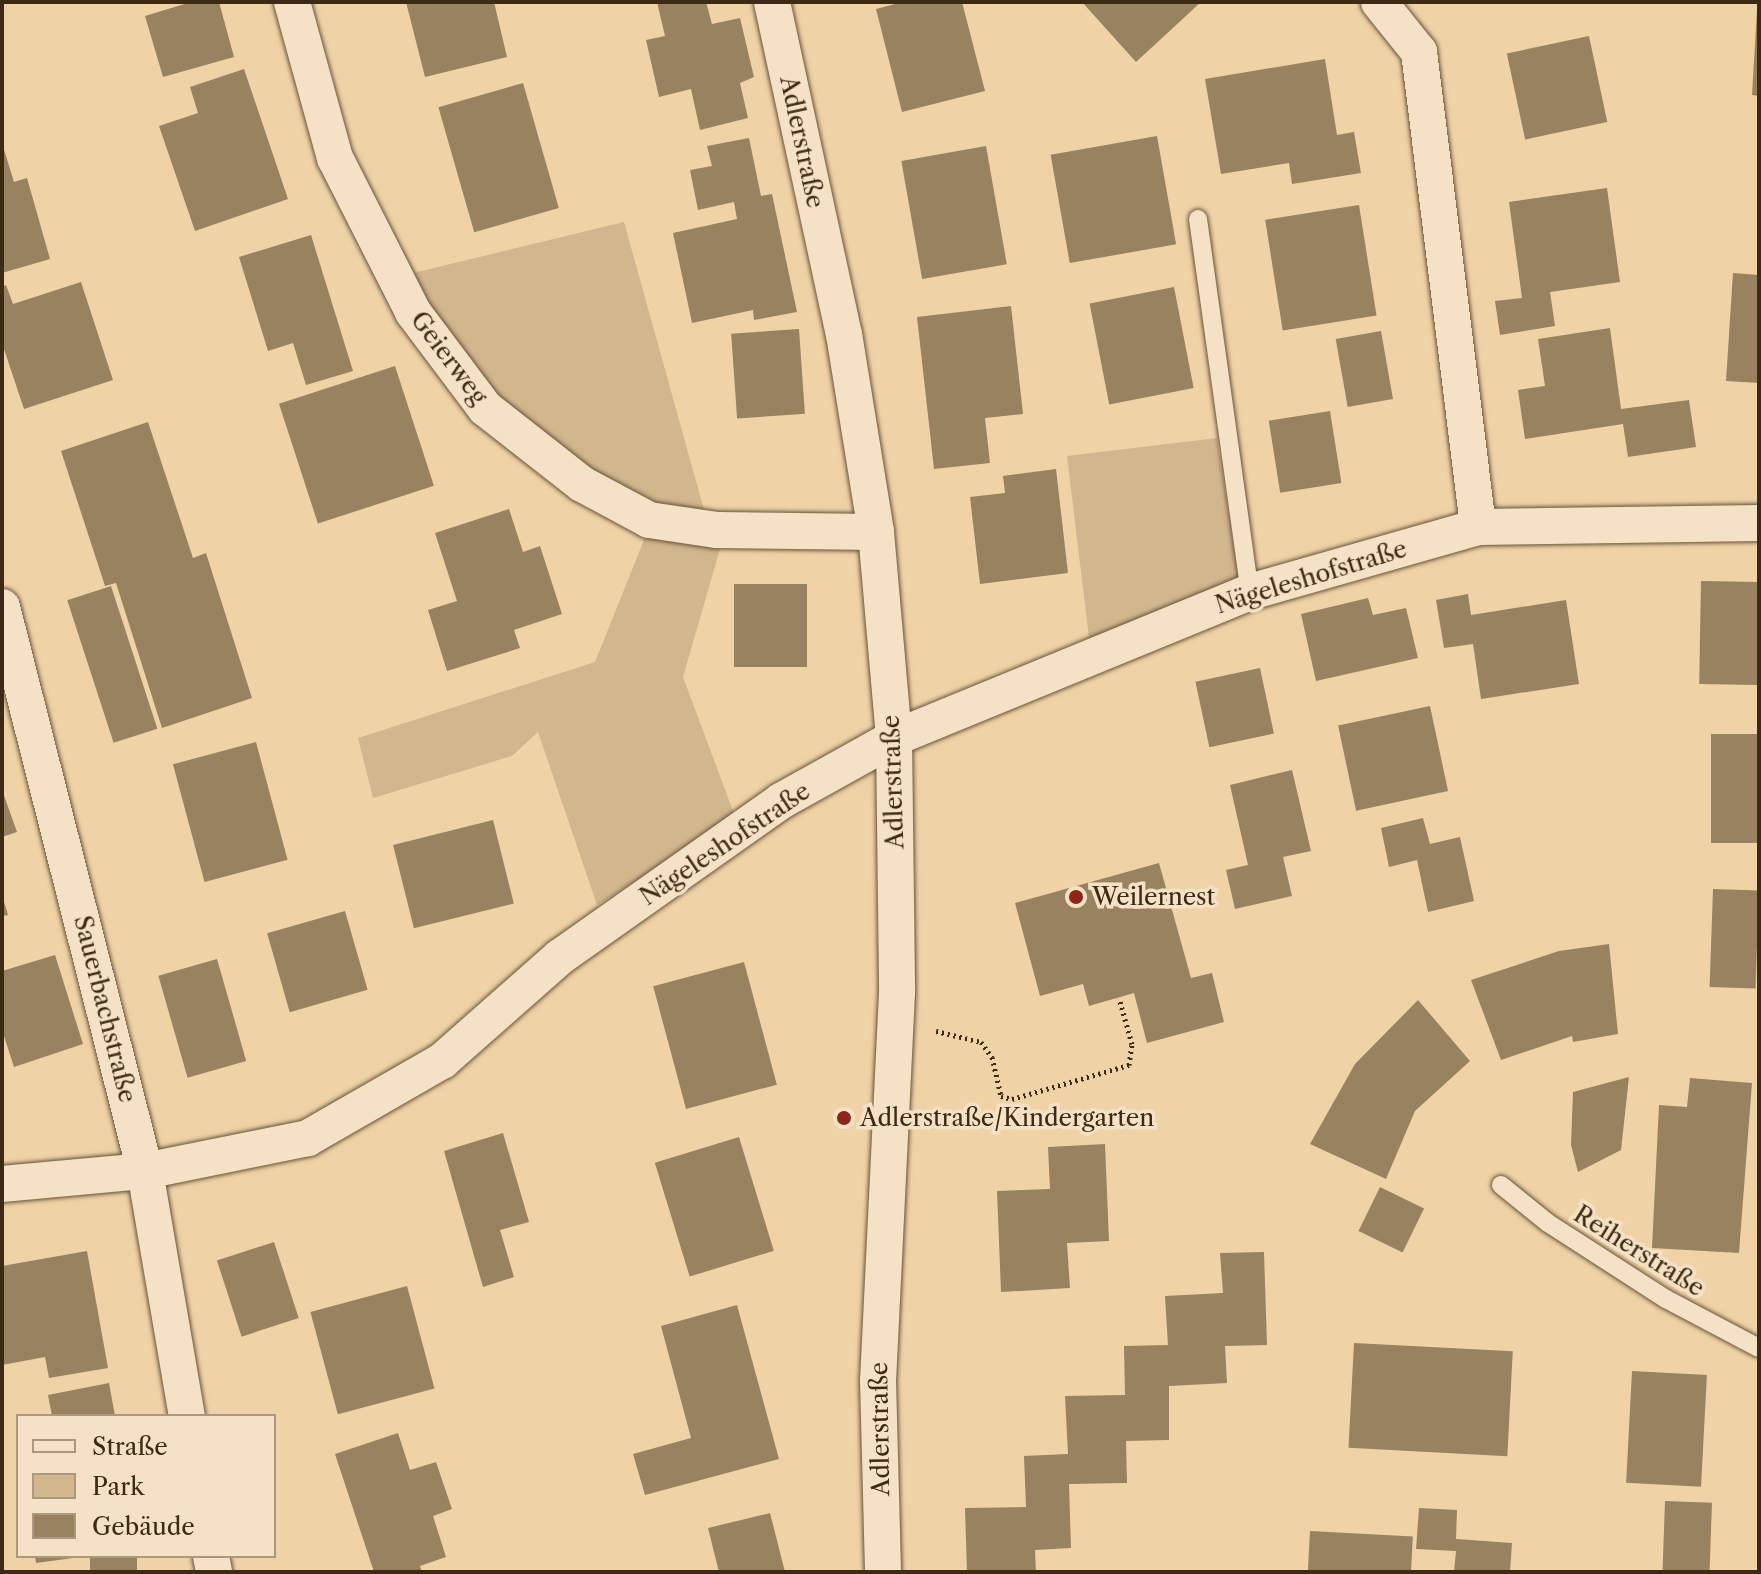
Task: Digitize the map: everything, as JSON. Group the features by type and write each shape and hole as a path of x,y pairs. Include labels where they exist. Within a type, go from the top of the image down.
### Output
{"street":[{"name":"Geierweg","path":"292,2 335,158 413,312 485,408 582,484 649,520 717,530 876,532"},
{"name":"Adlerstraße","path":"772,2 844,334 876,532 894,738 895,1034 878,1380 883,1572"},
{"path":"1379,2 1419,52 1478,527"},
{"name":"Nägeleshofstraße","path":"2,1184 145,1171 308,1138 442,1061 560,957 781,801 894,738 1250,592 1478,527 1759,523"},
{"name":"Sauerbachstraße","path":"2,607 145,1171 187,1414"}],"lane":[{"path":"1198,219 1250,592"},
{"name":"Reiherstraße","path":"1501,1185 1548,1223 1666,1299 1759,1348"}],"path":[{"path":"895,1034 937,1031 981,1042 992,1057 1001,1096 1012,1099 1129,1065 1132,1044 1119,998"}],"green space":[{"path":"624,222 706,517 650,510 582,474 492,398 405,275"},
{"path":"1217,438 1240,587 1090,646 1067,456"},
{"path":"646,535 720,549 683,677 736,819 597,905 538,732 512,756 373,798 358,738 595,662"}],"building":[{"path":"191,2 219,2 234,57 163,77 145,16"},
{"path":"406,2 494,2 507,57 425,77"},
{"path":"657,2 706,2 712,24 740,18 754,77 740,83 748,118 700,130 691,89 659,97 646,40 665,36"},
{"path":"903,2 962,2 985,91 902,112 876,9"},
{"path":"1082,2 1201,2 1136,62"},
{"path":"1759,10 1759,96 1752,95"},
{"path":"1589,36 1607,122 1525,140 1507,53"},
{"path":"1325,59 1337,135 1354,132 1361,173 1292,184 1289,163 1221,174 1205,79"},
{"path":"244,69 288,199 195,231 159,126 198,113 190,87"},
{"path":"523,83 559,208 474,232 438,107"},
{"path":"1157,136 1176,244 1070,263 1051,155"},
{"path":"749,138 761,196 772,194 797,312 754,320 753,310 692,323 673,233 737,219 734,202 698,210 690,170 712,166 707,146"},
{"path":"2,143 14,182 27,178 50,259 2,273"},
{"path":"986,146 1007,264 922,279 901,161"},
{"path":"1607,188 1620,282 1550,292 1555,326 1500,335 1495,301 1522,298 1509,202"},
{"path":"1359,205 1377,316 1283,330 1265,220"},
{"path":"311,235 353,371 306,385 293,343 268,351 239,257"},
{"path":"1733,273 1759,275 1759,383 1726,381"},
{"path":"81,282 113,380 24,409 2,343 2,287 6,285 13,304"},
{"path":"1174,287 1194,388 1109,405 1090,303"},
{"path":"1011,306 1023,414 985,418 990,463 934,469 917,317"},
{"path":"1610,328 1621,409 1689,400 1696,447 1628,457 1623,424 1525,439 1518,390 1545,386 1538,339"},
{"path":"799,329 805,414 737,419 731,334"},
{"path":"1381,331 1393,399 1348,407 1336,339"},
{"path":"395,366 434,486 318,524 279,404"},
{"path":"1330,411 1341,483 1280,493 1269,421"},
{"path":"148,422 193,558 206,553 252,698 162,728 116,583 105,586 61,451"},
{"path":"1056,469 1068,573 980,584 970,497 1005,493 1003,476"},
{"path":"509,509 523,552 540,546 562,614 514,630 520,648 447,671 428,610 457,601 435,533"},
{"path":"1701,581 1759,582 1757,685 1699,684"},
{"path":"734,584 807,584 807,667 734,667"},
{"path":"111,586 157,729 114,743 67,600"},
{"path":"1468,594 1471,615 1566,600 1579,684 1481,699 1473,644 1444,648 1436,600"},
{"path":"1368,598 1373,615 1406,608 1418,658 1316,681 1301,614"},
{"path":"1260,668 1274,734 1209,747 1195,682"},
{"path":"1430,706 1448,791 1356,811 1338,726"},
{"path":"1711,734 1759,734 1759,843 1711,843"},
{"path":"256,742 288,860 205,882 173,764"},
{"path":"1292,770 1311,851 1283,857 1292,896 1235,909 1226,870 1248,865 1230,785"},
{"path":"2,790 17,832 2,837"},
{"path":"1423,818 1430,844 1460,837 1474,901 1428,912 1417,860 1389,867 1381,828"},
{"path":"493,820 514,903 414,928 393,845"},
{"path":"1159,863 1191,978 1212,973 1224,1022 1147,1043 1134,993 1089,1006 1083,984 1040,996 1015,903"},
{"path":"1713,889 1759,891 1756,989 1710,987"},
{"path":"2,895 8,915 2,916"},
{"path":"345,911 368,990 290,1012 267,933"},
{"path":"1609,944 1618,1034 1573,1042 1572,1036 1501,1060 1471,980 1559,951"},
{"path":"55,955 83,1044 14,1067 2,1030 2,971"},
{"path":"217,959 246,1061 188,1078 158,976"},
{"path":"744,962 777,1085 686,1109 653,986"},
{"path":"1418,1000 1470,1061 1415,1111 1386,1179 1310,1144 1355,1064"},
{"path":"1629,1077 1621,1150 1578,1172 1571,1145 1573,1092"},
{"path":"1690,1078 1752,1083 1739,1253 1652,1248 1659,1105 1687,1107"},
{"path":"503,1133 529,1222 500,1230 514,1277 483,1287 444,1151"},
{"path":"739,1137 774,1251 690,1277 655,1163"},
{"path":"1105,1144 1109,1241 1067,1243 1070,1288 1001,1292 997,1191 1050,1189 1048,1147"},
{"path":"1380,1187 1424,1208 1403,1253 1359,1231"},
{"path":"274,1242 299,1318 242,1337 217,1261"},
{"path":"87,1251 108,1368 49,1378 45,1357 2,1365 2,1266"},
{"path":"1264,1252 1267,1345 1225,1346 1227,1383 1169,1386 1169,1440 1126,1441 1127,1483 1069,1484 1071,1548 1035,1550 1036,1572 967,1572 965,1508 1026,1507 1024,1456 1068,1454 1065,1396 1125,1395 1124,1346 1168,1345 1165,1296 1223,1293 1220,1253"},
{"path":"407,1286 434,1388 338,1414 310,1312"},
{"path":"737,1305 779,1459 645,1495 633,1454 691,1438 661,1326"},
{"path":"1354,1343 1513,1351 1507,1456 1349,1448"},
{"path":"1632,1371 1707,1375 1701,1487 1626,1483"},
{"path":"109,1383 115,1414 52,1414 48,1395"},
{"path":"398,1433 410,1470 436,1462 452,1509 433,1516 446,1557 420,1566 422,1572 374,1572 335,1454"},
{"path":"1665,1501 1712,1503 1710,1572 1663,1572"},
{"path":"1419,1508 1457,1510 1456,1539 1512,1543 1510,1572 1454,1572 1456,1551 1416,1549"},
{"path":"770,1513 785,1572 719,1572 708,1528"},
{"path":"1310,1531 1413,1536 1411,1572 1308,1572"},
{"path":"35,1558 73,1558 36,1563"},
{"path":"90,1558 137,1558 137,1572 90,1572"}],"place":[{"name":"Weilernest","path":"1076,897"},
{"name":"Adlerstraße/Kindergarten","path":"844,1118"}]}
